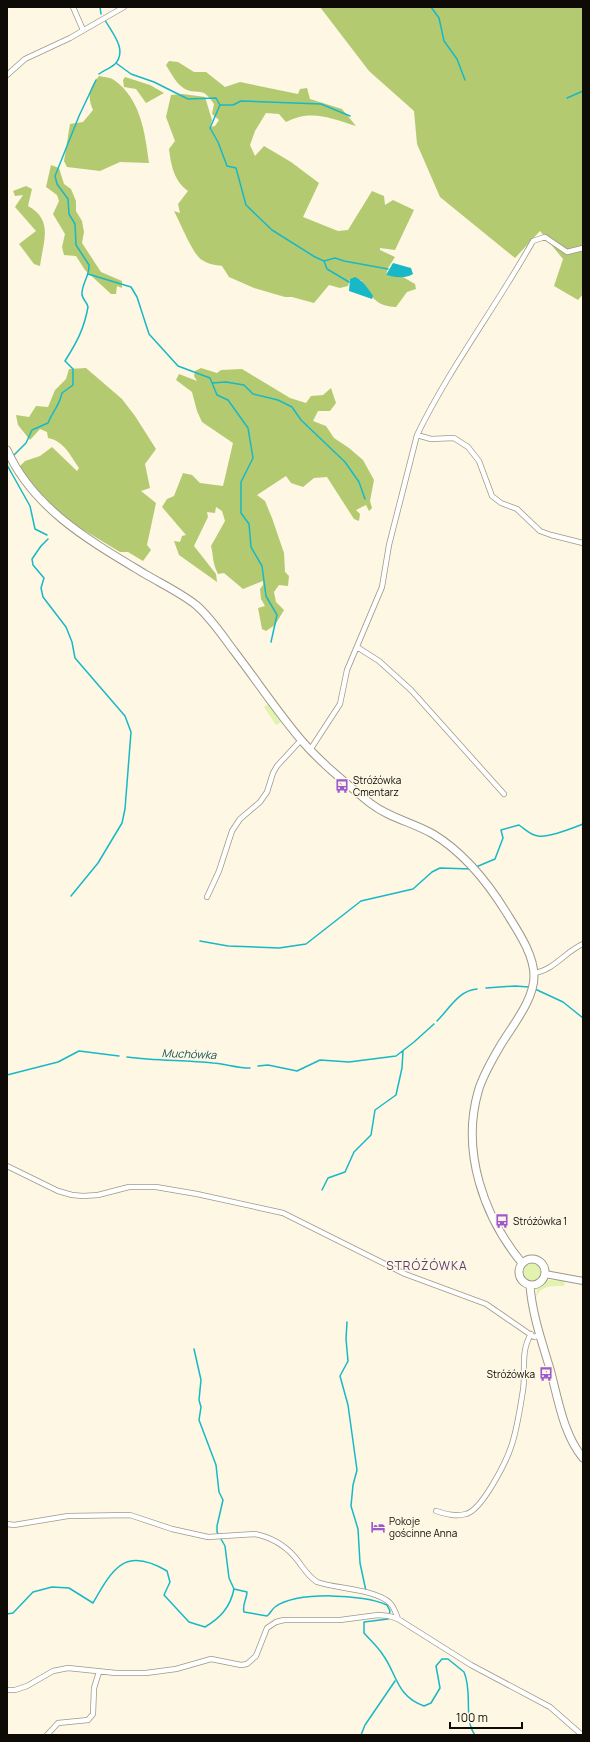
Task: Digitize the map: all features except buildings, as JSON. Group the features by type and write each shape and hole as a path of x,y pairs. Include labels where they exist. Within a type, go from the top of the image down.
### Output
{"main road":[{"path":"7,450 32,491 68,524 99,546 180,594 206,615 310,750 377,808 392,817 431,833 452,848 473,868 504,909 526,949 534,973 532,988 480,1085 475,1106 473,1136 475,1167 484,1196 503,1237 522,1263"},
{"path":"527,1260 537,1260 544,1268 545,1274 540,1283 530,1285 522,1281 519,1277 522,1263 527,1260"},
{"path":"530,1285 533,1310 569,1434 583,1458"}],"street":[{"path":"73,7 83,30"},
{"path":"7,75 25,59 83,30 124,7"},
{"path":"310,750 340,704 347,670 382,587 389,545 416,435 455,364 533,241 545,237 567,252 583,248"},
{"path":"416,435 431,439 454,438 468,447 479,461 492,496 501,503 517,509 540,530 551,535 583,543"},
{"path":"357,647 379,661 411,690 504,794"},
{"path":"207,898 219,871 232,831 240,819 260,802 267,792 273,773 277,766 301,740"},
{"path":"534,973 539,973 583,944"},
{"path":"7,1166 58,1191 72,1195 83,1196 129,1187 156,1187 197,1194 283,1213 405,1274 486,1304 534,1337 540,1335"},
{"path":"545,1274 583,1281"},
{"path":"436,1511 452,1515 461,1515 471,1512 483,1498 506,1460 512,1446 523,1390 523,1349 531,1334"},
{"path":"7,1524 14,1525 68,1516 130,1515 172,1529 216,1538 255,1534 274,1540 294,1556 310,1578 323,1584 366,1593 385,1599 391,1604 398,1619"},
{"path":"7,1690 15,1690 27,1686 46,1674 60,1669 81,1668 99,1672 155,1672 211,1659 240,1665 247,1664 256,1656 267,1628 276,1622 291,1619 340,1620 387,1616 398,1619 471,1665 550,1707 578,1734"},
{"path":"47,1735 58,1723 88,1720 93,1714 94,1688 99,1672"}],"green space":[{"path":"320,7 583,7 583,294 578,300 554,286 563,259 540,231 515,258 440,197 417,144 414,111 369,71"},
{"path":"169,61 178,62 194,72 206,72 225,87 240,82 298,94 300,89 307,88 310,99 342,109 356,126 313,115 295,118 286,122 279,114 266,113 255,131 250,145 255,156 264,146 291,162 319,183 303,217 338,231 348,230 372,191 384,196 385,205 393,200 414,210 395,250 380,248 380,250 395,257 388,268 386,275 403,277 415,284 416,289 407,292 396,307 389,306 383,305 375,300 361,280 350,279 348,286 340,288 329,285 314,303 292,297 285,297 254,288 229,277 222,266 214,265 198,257 174,211 180,213 178,204 188,191 176,178 171,161 169,149 175,141 166,117 171,95 183,94 205,97 212,120 210,127 215,126 219,120 212,114 214,104 207,95 201,92 187,90 177,82 166,65"},
{"path":"99,76 114,80 123,88 136,107 146,140 149,163 120,162 100,171 67,167 64,161 70,124 83,122 93,110 90,100 90,92 93,84"},
{"path":"125,77 150,85 164,93 146,103 136,89 124,87 123,80"},
{"path":"51,165 59,168 64,184 71,189 76,201 76,211 82,221 84,232 82,243 101,272 122,281 122,288 117,286 116,294 111,294 85,270 76,256 64,255 62,247 65,234 53,214 59,201 57,195 46,187"},
{"path":"26,186 32,189 28,206 36,212 44,225 45,232 40,266 34,264 19,244 36,231 15,207 23,195 15,196 13,191"},
{"path":"86,368 122,399 156,449 145,464 150,488 141,491 156,503 147,545 151,550 143,561 128,552 120,552 72,523 30,485 20,466 25,461 40,456 52,447 77,471 79,468 62,445 48,438 47,432 40,429 30,440 18,425 16,415 29,417 36,406 48,407 55,390 66,379 69,369"},
{"path":"201,368 217,373 221,370 242,369 290,398 306,403 311,396 323,395 331,388 336,403 330,411 318,411 313,421 326,426 334,438 363,460 374,480 370,501 372,508 369,511 366,505 356,510 360,514 359,521 354,519 327,477 314,478 303,487 291,483 286,476 257,495 265,501 272,518 284,553 285,572 289,576 288,586 279,585 274,592 276,602 284,610 275,625 266,631 262,629 258,608 265,606 261,599 260,589 263,585 263,581 243,589 224,573 218,574 216,570 211,546 225,521 222,511 216,507 215,513 207,512 208,517 194,546 216,574 217,582 179,555 174,541 180,542 182,536 186,535 162,507 167,499 174,496 183,473 192,475 200,483 223,486 233,443 202,422 197,411 192,392 176,380 179,374 197,381 194,376 195,371"},
{"path":"268,704 281,722 276,725 264,707"},
{"path":"532,1263 538,1266 541,1272 538,1278 532,1281 526,1278 523,1272 526,1266"},
{"path":"549,1280 565,1281 564,1286 547,1287 540,1291 536,1299 537,1288"}],"water":[{"path":"393,263 411,268 413,274 403,277 386,275"},
{"path":"355,277 361,280 368,288 373,296 372,299 349,291 350,279"}],"waterway":[{"path":"100,7 101,14"},
{"path":"431,7 439,18 444,41 457,59 465,80"},
{"path":"99,74 112,67 119,59 120,53 118,42 105,20"},
{"path":"116,63 131,74 154,82 188,99 216,98 220,105 210,128 218,142 227,166 236,168 246,205 272,230 324,261 335,258 388,269"},
{"path":"14,455 26,443 32,430 48,423 62,393 73,385 73,369 65,361 80,335 86,315 88,307 82,295 82,291 89,265 76,245 75,224 69,214 68,199 57,184 55,176 79,116 96,80"},
{"path":"567,98 583,91"},
{"path":"220,105 233,105 241,101 321,104 350,116"},
{"path":"324,261 327,269 349,282"},
{"path":"88,274 131,287 137,297 149,334 178,366 210,378 217,395 228,400 248,428 253,458 241,482 241,513 249,524 251,547 262,566 266,596 277,615 271,642"},
{"path":"212,383 226,382 244,385 253,394 278,400 292,407 301,420 345,462 359,482 365,499"},
{"path":"7,465 30,506 35,529 47,535"},
{"path":"48,539 32,559 33,565 44,578 41,588 43,597 66,627 72,642 75,658 125,716 131,732 125,809 122,823 98,863 71,896"},
{"path":"476,867 495,859 503,838 501,830 519,825 532,834 538,836 548,836 583,824"},
{"path":"200,941 228,946 279,948 306,944 361,901 413,889 432,872 440,868 471,869"},
{"name":"Muchówka","path":"486,988 515,986 529,987"},
{"name":"Muchówka","path":"437,1021 460,996 471,990 477,989"},
{"name":"Muchówka","path":"535,989 563,1002 583,1018"},
{"name":"Muchówka","path":"258,1066 268,1065 297,1071 320,1060 349,1062 396,1056 434,1024"},
{"name":"Muchówka","path":"7,1075 58,1062 79,1051 119,1056"},
{"path":"322,1190 328,1178 345,1172 354,1152 371,1135 375,1110 396,1095 402,1068 403,1051"},
{"name":"Muchówka","path":"127,1057 191,1061 250,1068"},
{"path":"347,1322 346,1339 348,1361 340,1376 348,1405 357,1470 353,1485 351,1506 358,1529 360,1563 366,1591"},
{"path":"194,1349 201,1380 199,1400 201,1407 199,1420 216,1465 219,1492 223,1500 217,1532 225,1546 229,1578 234,1589"},
{"path":"7,1614 13,1613 33,1592 52,1587 69,1588 93,1603 114,1571 122,1564 130,1561 141,1561 153,1564 167,1571 170,1582 164,1595 189,1622 205,1627 224,1612 230,1602 234,1589 247,1592 244,1612 267,1616 275,1607 299,1598 331,1596 363,1598 376,1601 387,1605 390,1611 388,1619 364,1622 364,1633 388,1662 402,1690 415,1702 424,1706 431,1703 440,1688 436,1666 442,1659 448,1659 464,1672 467,1680 469,1721 471,1729 475,1735"},
{"path":"361,1735 365,1725 395,1681"},
{"path":"490,1735 495,1735"}],"place":[{"name":"Stróżówka Cmentarz","path":"342,786"},
{"name":"Stróżówka 1","path":"502,1221"},
{"name":"Stróżówka","path":"546,1374"},
{"name":"Pokoje gościnne Anna","path":"378,1527"}],"district":[{"name":"STRÓŻÓWKA","path":"427,1266"}]}
